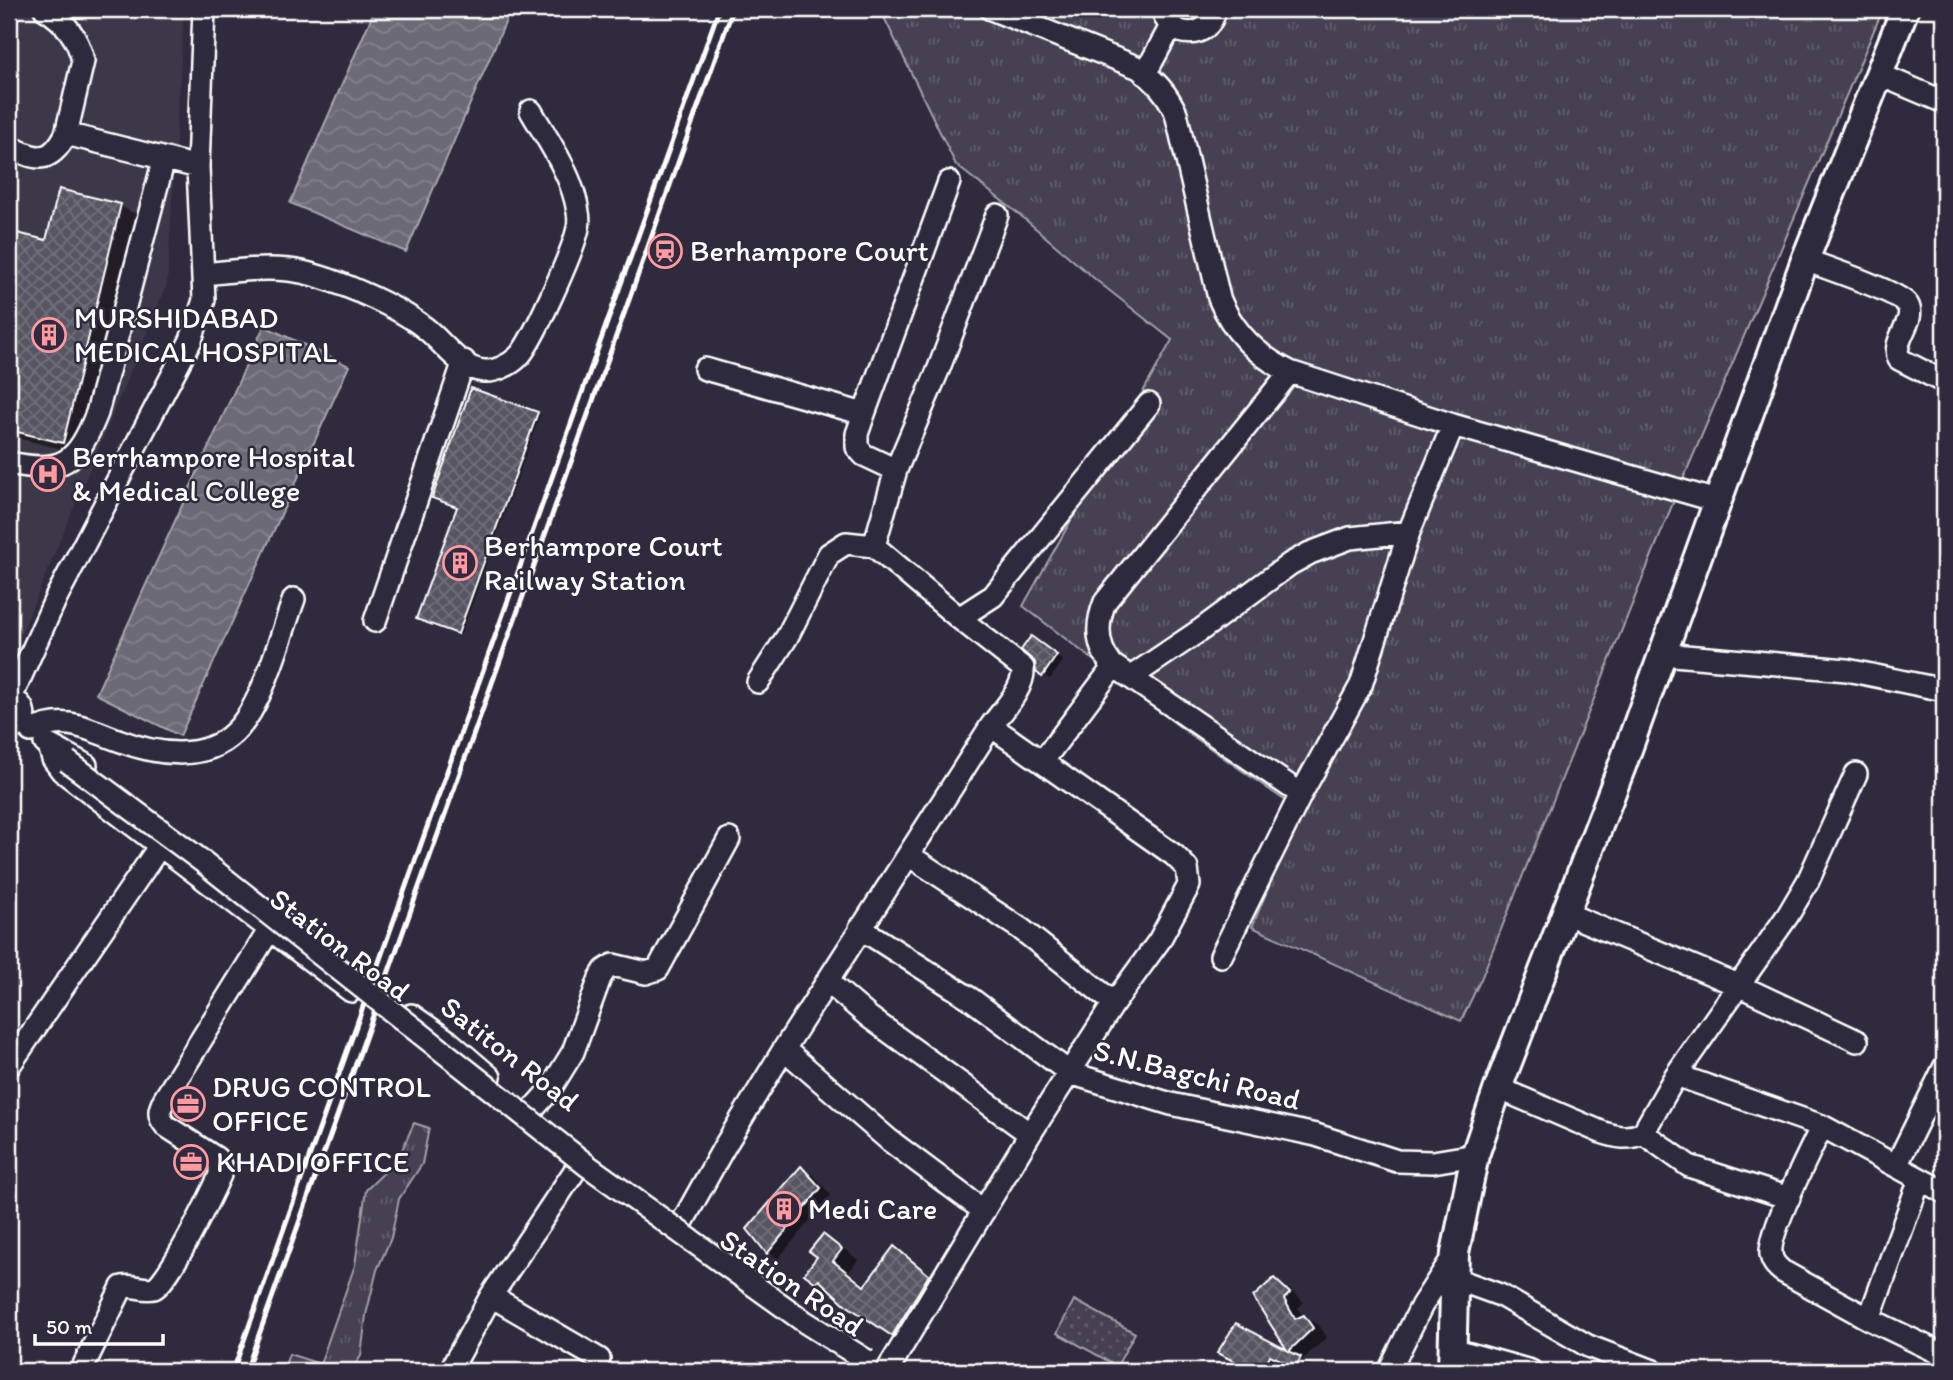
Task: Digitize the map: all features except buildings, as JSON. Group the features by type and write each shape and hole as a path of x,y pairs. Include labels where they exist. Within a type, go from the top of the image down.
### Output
{"main road":[{"path":"1452,1360 1454,1266 1475,1155 1498,1088 1622,766 1805,260 1905,9"}],"street":[{"path":"9,146 25,154 49,156 55,153 66,134 83,61 80,49 66,23 45,9"},
{"path":"204,9 198,167 204,300 191,340 56,598 10,698 23,707 31,734 45,724 58,722 78,725 119,741 162,752 196,752 234,733 258,695 293,600"},
{"path":"991,9 1139,68 1164,90 1176,113 1219,298 1240,335 1271,363 1290,372 1453,425 1717,501"},
{"path":"1145,74 1167,17 1182,33 1196,33 1208,26 1214,9"},
{"path":"1878,74 1944,102"},
{"path":"204,274 267,268 292,270 317,277 356,291 409,316 464,361 486,372 512,363 525,350 571,251 579,225 575,198 531,111"},
{"path":"66,134 198,167"},
{"path":"9,463 32,468 56,466 73,457 85,442 97,413 164,159"},
{"path":"896,470 864,455 857,447 857,434 949,182"},
{"path":"874,546 896,470 939,368 997,215"},
{"path":"1805,260 1882,290 1906,303 1910,309 1897,350 1899,359 1944,382"},
{"path":"375,621 464,361"},
{"path":"705,369 864,414"},
{"path":"1290,372 1105,602 1100,615 1099,642 1102,654 1123,672 1301,794"},
{"path":"959,618 993,596 1149,404"},
{"path":"1221,956 1301,794 1361,685 1409,532 1453,425"},
{"path":"1042,762 1123,672 1202,629 1290,564 1310,552 1350,538 1409,532"},
{"path":"683,1221 784,1049 1024,676 1023,668 874,546 846,543 829,554 787,637 758,682"},
{"path":"1662,654 1847,670 1944,690"},
{"path":"866,1361 887,1371 1030,1134 1114,1003 1159,940 1189,885 1187,868 1174,855 991,726"},
{"name":"Station Road","path":"31,734 75,762 587,1166 805,1322 866,1361"},
{"name":"Station Road","path":"31,734 62,771 436,1054 576,1169 847,1361 866,1361"},
{"name":"Satiton Road","path":"75,762 212,857 380,993 448,1041 593,1158 769,1286 858,1344 863,1349 866,1361"},
{"path":"1498,1088 1619,1138 1633,1138 1643,1133 1676,1075 1740,986 1808,881 1856,774"},
{"path":"532,1110 549,1091 573,1052 605,970 613,965 646,974 658,969 729,839"},
{"path":"9,1066 159,847"},
{"name":"S.N.Bagchi Road","path":"909,856 1021,929 1114,1003"},
{"path":"1565,913 1740,986 1857,1041"},
{"name":"S.N.Bagchi Road","path":"860,928 971,999 1070,1073 1171,1104 1316,1135 1397,1161 1433,1161 1475,1155"},
{"path":"81,1371 122,1287 153,1288 161,1282 220,1175 220,1165 216,1158 166,1126 160,1119 160,1106 270,929"},
{"path":"827,981 869,1017 1030,1134"},
{"path":"784,1049 889,1140 984,1211"},
{"path":"1896,1166 1944,1068"},
{"path":"1676,1075 1822,1126 1944,1192"},
{"path":"1822,1126 1772,1241 1773,1262 1782,1272 1869,1319 1944,1355"},
{"path":"1643,1133 1689,1166 1789,1198"},
{"path":"458,1368 491,1296 576,1169"},
{"path":"1869,1319 1920,1179"},
{"path":"1389,1371 1422,1305 1454,1266 1588,1346 1653,1371"},
{"path":"491,1296 598,1359"},
{"path":"1452,1360 1531,1371"}],"shaded area":[{"name":"Berrhampore Hospital & Medical College","path":"9,9 184,9 167,284 9,663"}],"green space":[{"path":"880,9 1883,9 1673,503 1481,979 1461,1021 1252,927 1300,811 1184,730 1023,606 1172,340 956,165"},
{"path":"414,1123 429,1128 422,1164 399,1199 391,1238 377,1270 366,1315 361,1356 351,1371 283,1371 289,1354 320,1364 355,1265 366,1190 398,1159"},
{"path":"1074,1300 1135,1333 1117,1366 1057,1333"}],"water":[{"path":"375,9 511,9 406,252 290,203"},
{"path":"264,326 349,366 180,736 96,694"}],"railway":[{"path":"233,1371 719,9"},
{"path":"246,1371 733,9"}],"place":[{"name":"Berhampore Court","path":"665,251"},
{"name":"MURSHIDABAD MEDICAL HOSPITAL","path":"49,335"},
{"name":"Berrhampore Hospital & Medical College","path":"48,474"},
{"name":"Berhampore Court Railway Station","path":"460,563"},
{"name":"DRUG CONTROL OFFICE","path":"188,1104"},
{"name":"KHADI OFFICE","path":"191,1162"},
{"name":"Medi Care","path":"784,1209"}]}
